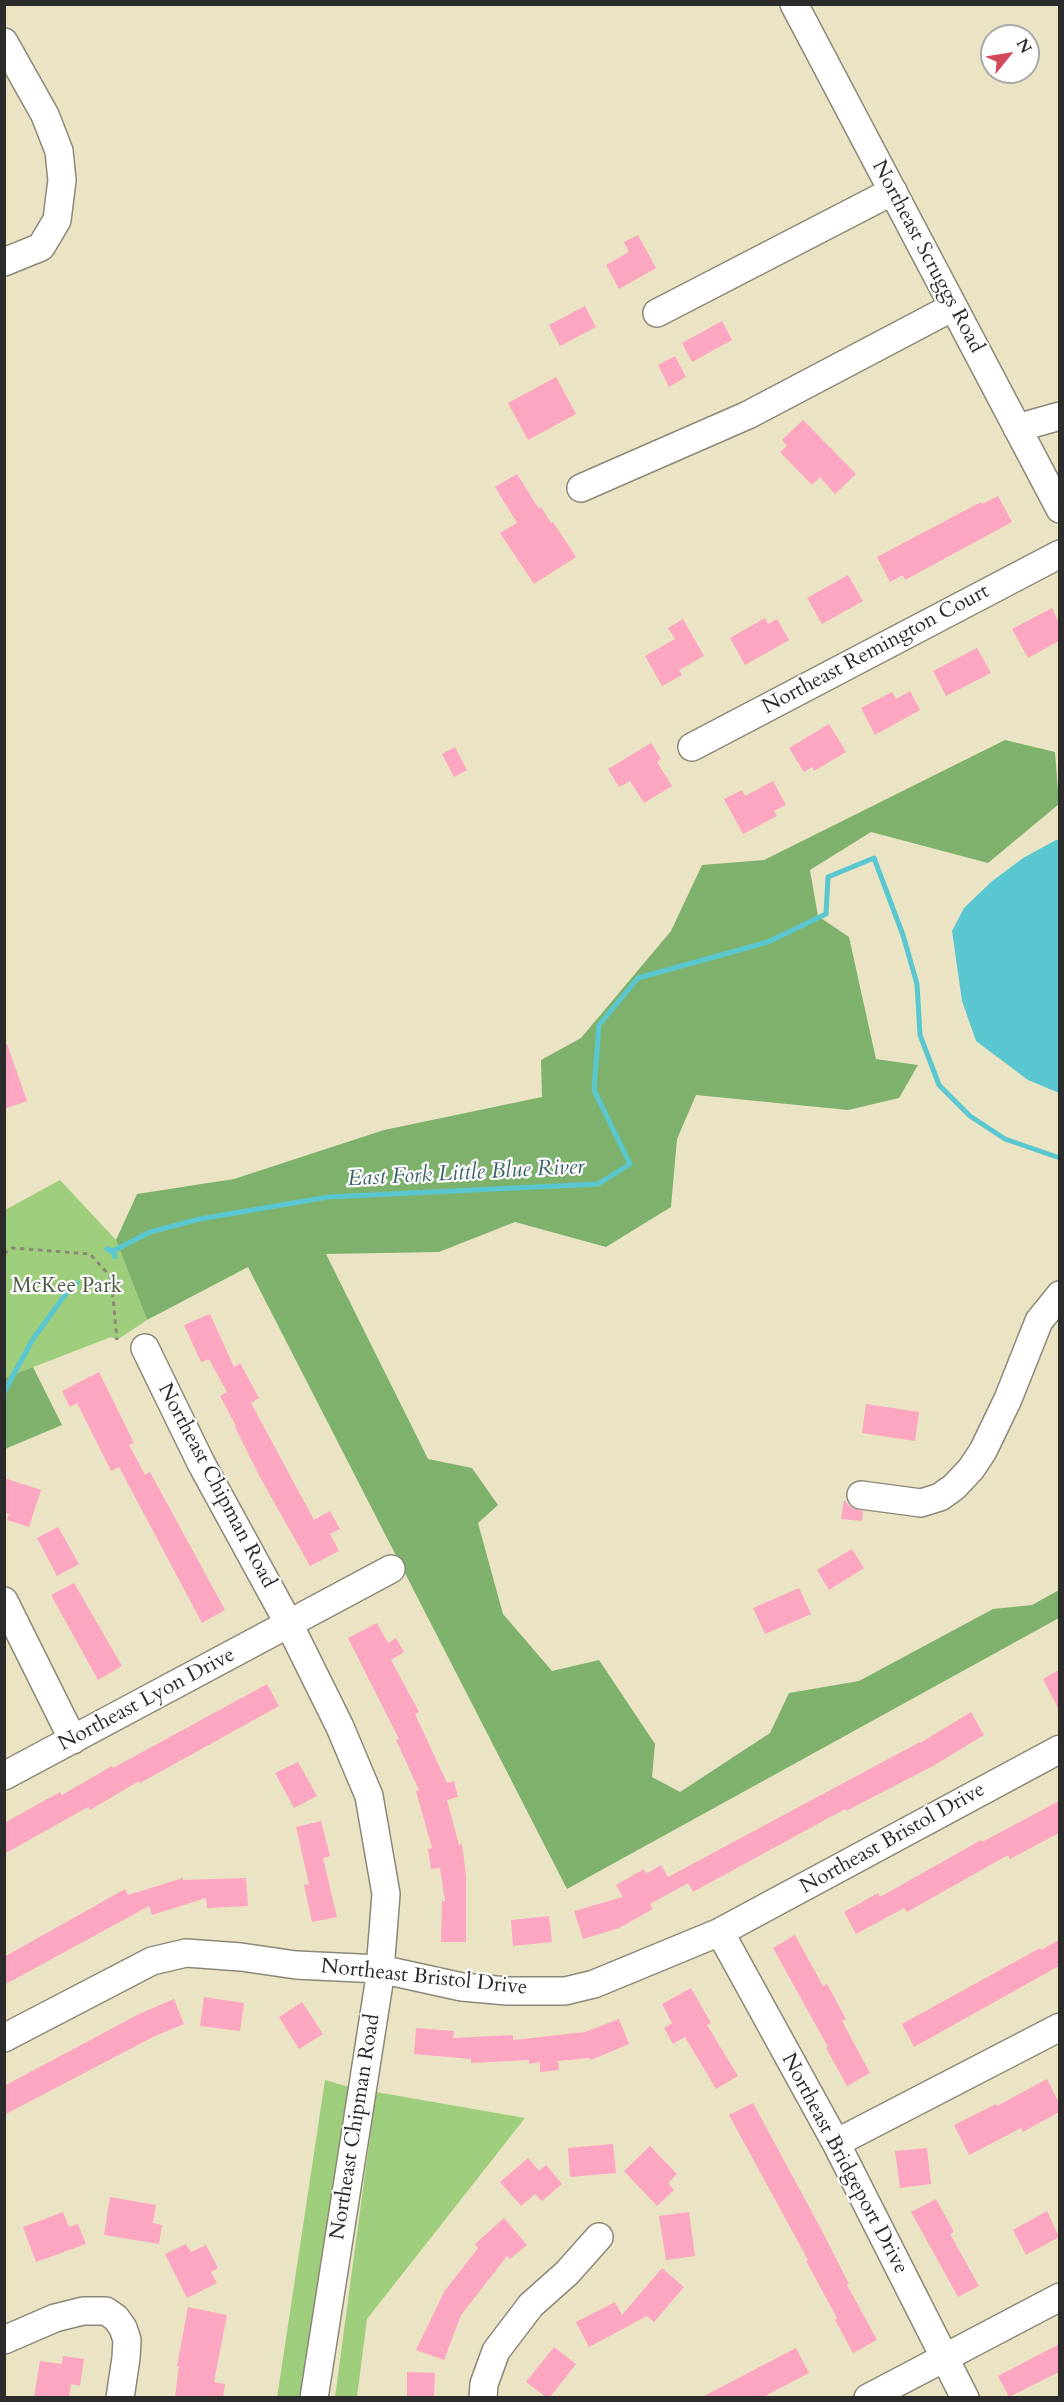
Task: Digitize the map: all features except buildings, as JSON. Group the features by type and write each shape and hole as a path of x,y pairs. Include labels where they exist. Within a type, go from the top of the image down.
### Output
{"street":[{"name":"Northeast Scruggs Road","path":"794,4 1059,509"},
{"path":"4,42 45,115 59,151 62,180 57,220 41,247 4,262"},
{"path":"657,314 892,191"},
{"path":"581,488 748,415 953,307"},
{"path":"1017,428 1059,416"},
{"name":"Northeast Remington Court","path":"692,747 1059,554"},
{"path":"861,1495 921,1503 940,1497 960,1481 983,1451 1008,1400 1039,1322 1059,1295"},
{"name":"Northeast Chipman Road","path":"145,1348 201,1463 289,1624 340,1727 369,1796 386,1894 380,1970 314,2397"},
{"path":"289,1624 391,1569"},
{"path":"4,1601 73,1740"},
{"name":"Northeast Lyon Drive","path":"4,1776 289,1624"},
{"name":"Northeast Bristol Drive","path":"4,2038 152,1961 186,1953 241,1957 296,1965 380,1970 462,1987 507,1991 565,1991 594,1984 720,1932 1059,1749"},
{"name":"Northeast Bridgeport Drive","path":"720,1932 836,2143 965,2397"},
{"path":"836,2143 1059,2027"},
{"path":"483,2397 484,2384 496,2350 531,2305 567,2272 599,2237"},
{"path":"868,2397 1059,2297"},
{"path":"4,2340 55,2318 83,2310 106,2311 116,2318 127,2340 120,2397"}],"path":[{"path":"4,1254 12,1248 90,1254 111,1276 117,1340"}],"green space":[{"path":"1005,740 1055,752 1059,804 988,863 871,832 810,870 818,916 849,937 876,1059 918,1065 899,1098 848,1110 696,1095 677,1139 671,1207 606,1247 515,1222 439,1252 326,1254 428,1459 472,1468 498,1505 478,1523 503,1614 552,1671 599,1660 655,1744 652,1777 680,1792 770,1733 789,1693 859,1681 993,1609 1032,1605 1059,1590 1059,1618 567,1889 248,1267 147,1320 116,1240 137,1194 234,1179 384,1130 542,1097 541,1060 581,1038 671,931 702,865 764,860"},
{"name":"McKee Park","path":"60,1180 116,1240 147,1320 117,1340 111,1337 5,1378 5,1210"},
{"path":"33,1367 62,1425 5,1449 5,1378"},
{"path":"325,2080 353,2088 305,2397 277,2398"},
{"path":"376,2092 525,2118 367,2319 357,2397 335,2397"}],"water":[{"path":"1059,840 1059,1093 1028,1080 976,1041 962,1001 952,931 964,908 991,882 1023,858"}],"waterway":[{"name":"East Fork Little Blue River","path":"111,1252 150,1232 200,1219 328,1197 598,1184 630,1164 594,1090 599,1025 638,978 768,942 826,914 828,877 874,858 903,935 917,984 920,1035 939,1085 970,1116 1005,1139 1060,1158"},
{"name":"East Fork Little Blue River","path":"107,1249 114,1251 115,1257"},
{"name":"East Fork Little Blue River","path":"4,1392 33,1339 73,1284 77,1283"}]}
